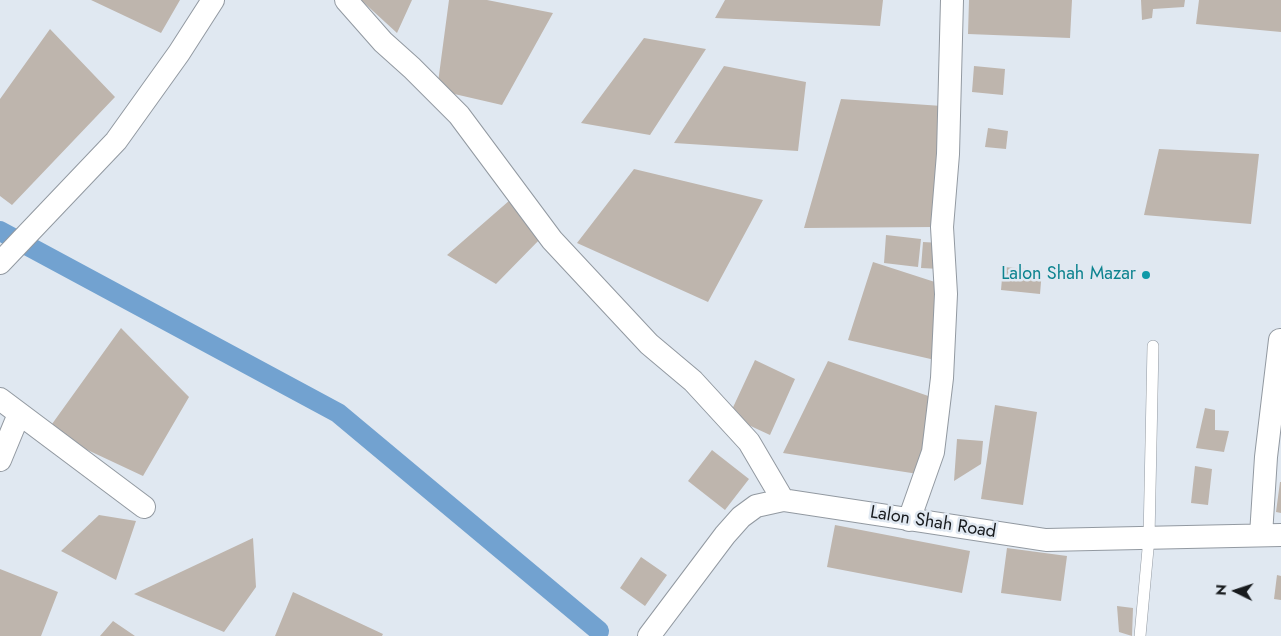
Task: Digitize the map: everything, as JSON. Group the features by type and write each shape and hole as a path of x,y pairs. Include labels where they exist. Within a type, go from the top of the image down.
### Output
{"street":[{"path":"3,252 116,140 179,53 212,0"},
{"path":"346,0 383,42 459,115 552,240 649,344 693,381 748,442 783,500"},
{"path":"909,520 932,452 938,420 942,378 946,294 942,227 948,154 952,0"},
{"path":"1271,535 1266,457 1280,340"},
{"path":"0,399 144,507"},
{"path":"0,460 19,414"},
{"name":"Lalon Shah Road","path":"649,636 725,535 741,517 756,506 783,500 1046,540 1271,535"}],"lane":[{"path":"1140,636 1149,538 1153,346"}],"building":[{"path":"91,0 180,0 161,33"},
{"path":"361,0 412,0 397,33"},
{"path":"449,0 487,0 553,13 502,105 437,90"},
{"path":"725,0 883,0 880,26 715,18"},
{"path":"969,0 1072,0 1070,38 968,34"},
{"path":"1141,0 1185,0 1184,7 1153,9 1152,18 1142,20"},
{"path":"1199,0 1281,0 1281,32 1196,24"},
{"path":"50,29 115,97 12,205 0,196 0,99"},
{"path":"644,38 706,49 650,135 581,123"},
{"path":"724,66 806,82 798,151 674,143"},
{"path":"974,66 1005,69 1003,95 972,92"},
{"path":"841,99 942,106 934,227 804,228"},
{"path":"988,128 1008,131 1006,149 985,147"},
{"path":"1159,149 1259,154 1251,224 1144,215"},
{"path":"634,169 763,200 708,302 577,243"},
{"path":"510,200 544,235 496,284 447,255"},
{"path":"886,235 921,239 918,267 884,263"},
{"path":"923,242 941,243 940,269 921,268"},
{"path":"873,262 941,284 935,360 848,340"},
{"path":"1003,267 1042,270 1040,294 1001,290"},
{"path":"121,328 189,397 143,476 47,431"},
{"path":"755,360 795,379 770,435 729,416"},
{"path":"828,361 934,398 918,474 783,453"},
{"path":"995,405 1037,412 1023,505 981,499"},
{"path":"1205,408 1215,410 1215,430 1229,431 1224,452 1196,448"},
{"path":"957,439 983,441 981,464 954,481"},
{"path":"712,450 749,479 725,510 688,481"},
{"path":"1195,466 1212,469 1208,505 1191,503"},
{"path":"1281,482 1281,513 1276,512"},
{"path":"99,515 136,521 116,580 61,551"},
{"path":"835,525 970,551 962,593 827,567"},
{"path":"253,538 256,587 224,632 134,594"},
{"path":"1007,548 1067,556 1061,601 1001,593"},
{"path":"641,557 667,575 645,606 620,588"},
{"path":"0,569 58,592 41,636 0,636"},
{"path":"1277,575 1281,576 1281,600 1274,599"},
{"path":"293,592 383,634 382,636 275,636"},
{"path":"1117,606 1133,608 1132,636 1119,632"},
{"path":"113,621 135,636 100,636"}],"waterway":[{"path":"0,231 338,413 599,631"}],"place":[{"name":"Lalon Shah Mazar","path":"1146,275"}]}
